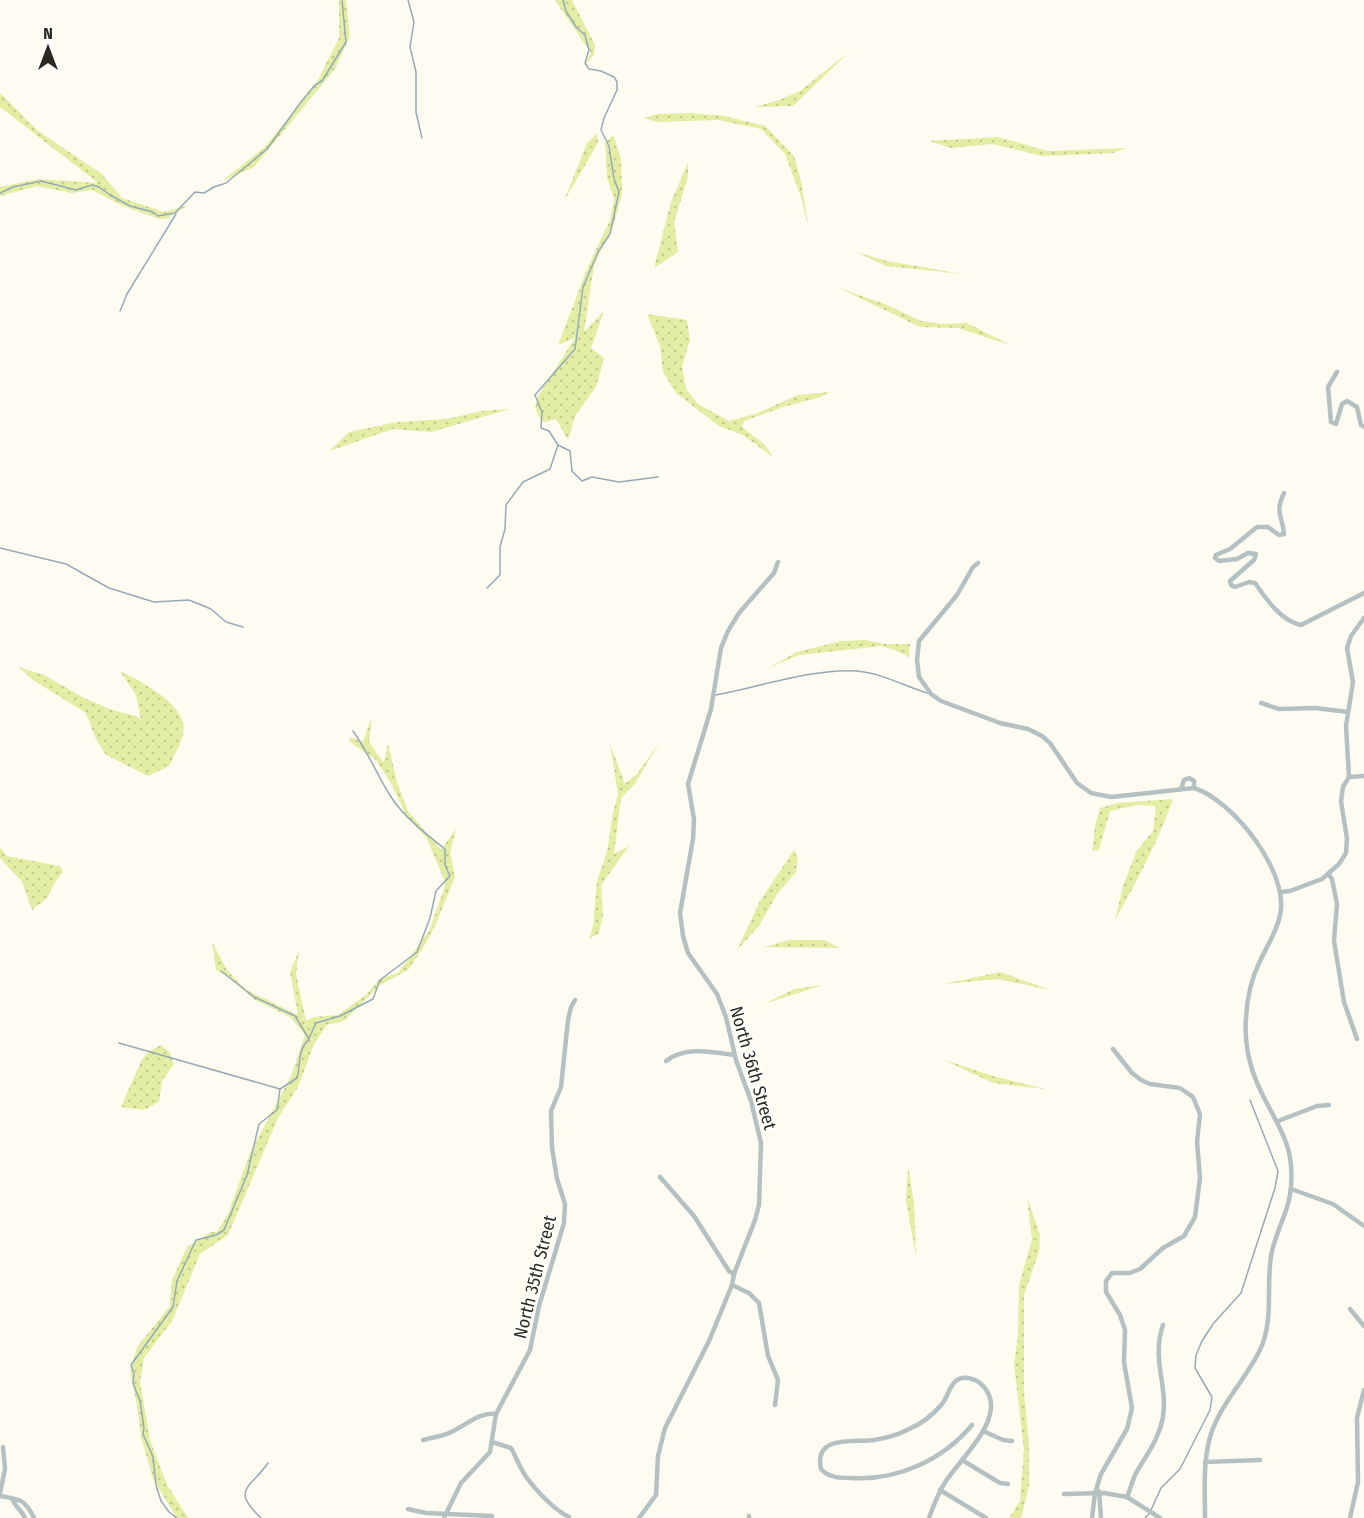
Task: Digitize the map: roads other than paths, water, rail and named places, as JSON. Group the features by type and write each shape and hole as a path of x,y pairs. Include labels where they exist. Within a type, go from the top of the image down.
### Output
{"street":[{"path":"1337,372 1328,387 1330,422 1336,424 1342,404 1347,401 1357,407 1361,425 1364,427"},
{"path":"1284,493 1279,510 1284,534 1279,535 1268,527 1257,527 1230,549 1216,555 1215,558 1219,561 1237,559 1248,553 1256,554 1254,560 1230,581 1231,585 1236,587 1249,582 1255,583 1266,600 1290,621 1301,625 1364,593"},
{"name":"North 36th Street","path":"639,1518 656,1495 658,1456 665,1428 710,1341 759,1205 762,1156 753,1109 734,1054 731,1033 722,1006 688,952 681,927 680,904 693,839 694,819 688,784 711,710 717,665 728,631 749,600 774,573 778,562"},
{"path":"978,563 973,567 957,595 919,641 916,660 919,677 931,694 941,701 1000,723 1034,731 1050,743 1077,783 1091,794 1111,797 1194,788 1210,795 1243,824 1263,855 1281,892 1282,908 1254,976 1246,1018 1248,1048 1254,1075 1278,1122 1289,1150 1292,1167 1291,1189 1271,1256 1269,1312 1265,1336 1260,1350 1214,1426 1209,1440 1205,1462 1205,1518"},
{"path":"1281,892 1302,887 1329,875 1346,853 1347,839 1341,801 1343,787 1349,777 1346,731 1353,682 1348,644 1364,618"},
{"path":"1261,703 1280,709 1315,708 1348,712"},
{"path":"1349,777 1364,776"},
{"path":"1181,789 1184,780 1189,778 1194,781 1194,788"},
{"path":"1329,875 1332,879 1337,904 1334,941 1344,1002 1357,1039"},
{"name":"North 35th Street","path":"444,1516 461,1483 488,1456 496,1414 530,1350 539,1306 564,1223 565,1204 557,1179 552,1148 551,1111 561,1087 568,1020 571,1007 576,1000"},
{"path":"1092,1518 1098,1481 1104,1466 1127,1429 1132,1408 1124,1362 1125,1330 1120,1315 1106,1292 1106,1281 1112,1274 1130,1273 1140,1269 1163,1248 1184,1236 1195,1217 1200,1178 1197,1142 1200,1114 1196,1101 1190,1093 1180,1088 1150,1084 1141,1080 1132,1073 1113,1049"},
{"path":"666,1061 671,1057 699,1050 734,1054"},
{"path":"1278,1122 1317,1106 1329,1105"},
{"path":"660,1178 694,1216 729,1271 734,1274"},
{"path":"1291,1189 1333,1204 1364,1226"},
{"path":"732,1285 756,1299 762,1310 768,1356 778,1380 775,1405"},
{"path":"1350,1309 1364,1326"},
{"path":"1127,1497 1135,1476 1153,1448 1161,1428 1164,1405 1157,1349 1163,1325"},
{"path":"930,1517 935,1498 983,1431 991,1409 989,1395 979,1383 961,1378 956,1380 941,1406 912,1428 887,1438 835,1442 825,1450 820,1464 826,1474 853,1479 884,1477 912,1469 942,1453 962,1438 972,1425"},
{"path":"1350,1518 1358,1482 1357,1418 1364,1390"},
{"path":"423,1440 452,1432 479,1416 488,1413 496,1414"},
{"path":"983,1431 1003,1440 1012,1441"},
{"path":"962,1438 972,1448"},
{"path":"492,1442 512,1448 522,1470 531,1482 560,1513 569,1516"},
{"path":"3,1447 5,1469 0,1494 16,1498 25,1505 34,1518"},
{"path":"962,1460 1000,1483 1008,1484"},
{"path":"1205,1462 1260,1460"},
{"path":"940,1490 987,1518"},
{"path":"1097,1493 1101,1518"},
{"path":"1064,1494 1097,1493 1127,1497 1158,1516"},
{"path":"12,1498 13,1503 25,1518"},
{"path":"20,1509 25,1505"},
{"path":"408,1509 444,1516 492,1516"}],"waterway":[{"path":"0,193 13,187 41,181 76,190 92,185 130,206 153,212 158,216 175,213 195,192 204,193 226,183 267,149 301,102 315,85 322,81 346,42 342,0"},
{"path":"408,0 414,22 410,47 416,72 416,112 422,138"},
{"path":"487,588 500,575 500,547 505,529 506,505 523,482 550,469 558,445 549,431 541,428 542,412 535,395 575,349 583,287 598,252 610,234 619,192 614,179 609,146 601,130 617,90 617,82 614,77 589,69 585,63 589,50 585,35 576,27 566,11 563,0"},
{"path":"120,311 127,294 176,214"},
{"path":"558,445 570,451 572,471 582,481 592,477 619,482 658,477"},
{"path":"0,548 66,564 109,588 154,602 189,600 211,609 226,622 243,627"},
{"path":"716,695 805,675 840,671 875,674 927,693"},
{"path":"309,1038 316,1023 340,1016 373,999 380,980 417,952 430,918 436,891 450,876 445,865 445,849 416,825 396,804 353,731"},
{"path":"177,1518 161,1501 156,1485 153,1457 143,1434 140,1401 133,1383 134,1374 131,1365 173,1307 177,1281 196,1240 216,1235 224,1230 247,1175 259,1124 277,1110 280,1089 297,1078 301,1053 309,1039 295,1016 254,997 221,971"},
{"path":"119,1043 280,1089"},
{"path":"1151,1510 1161,1488 1180,1469 1210,1410 1212,1397 1195,1368 1196,1355 1213,1324 1241,1293 1275,1188 1278,1171 1250,1100"},
{"path":"261,1518 247,1501 245,1494 246,1489 268,1463"},
{"path":"1145,1518 1149,1514"}]}
